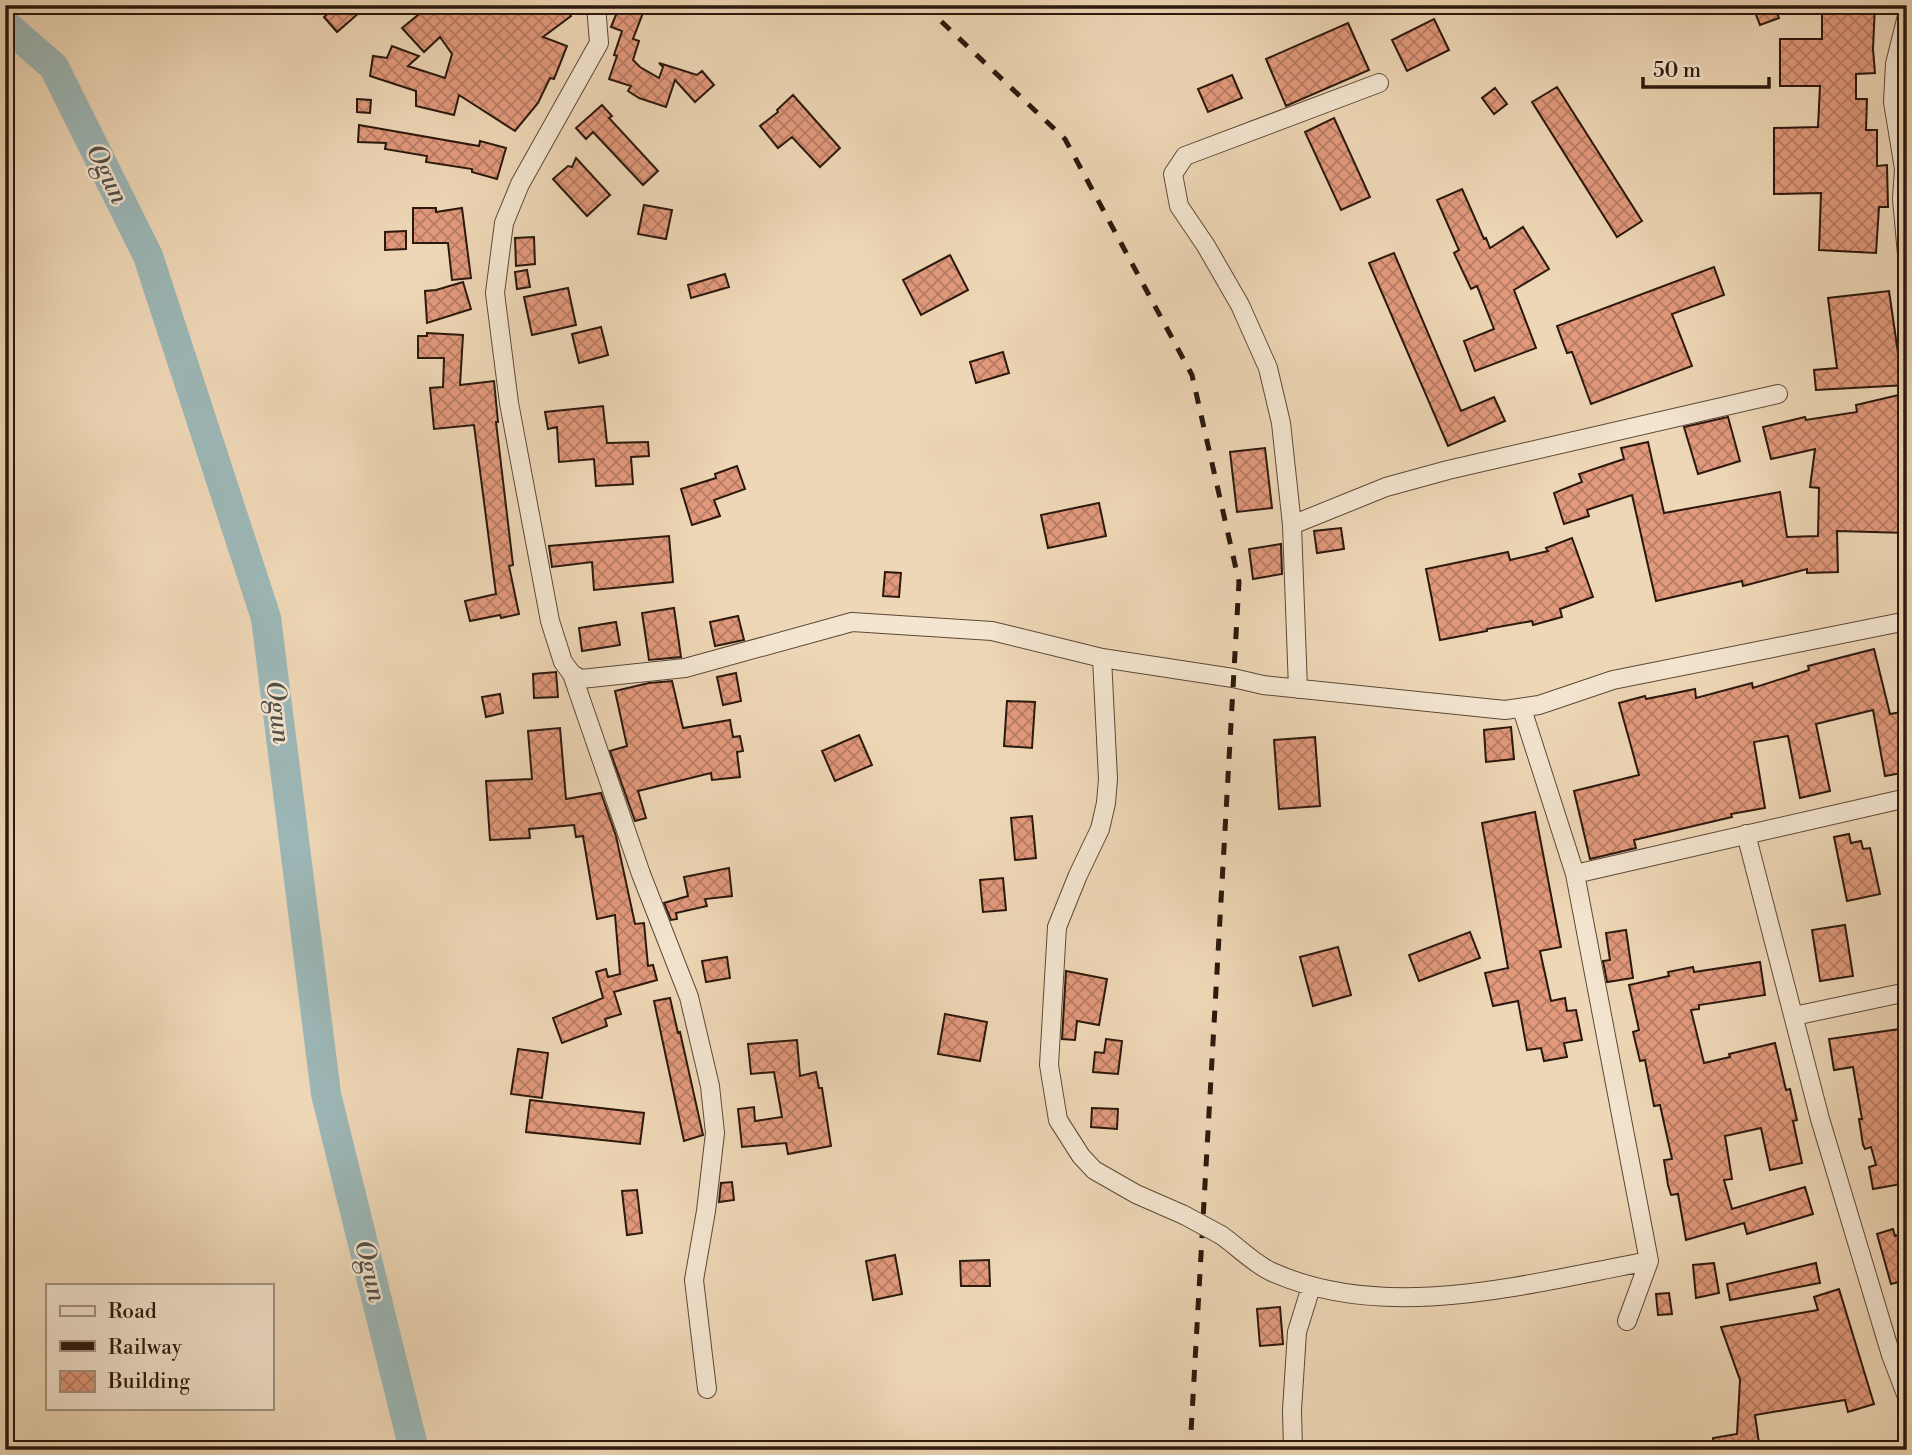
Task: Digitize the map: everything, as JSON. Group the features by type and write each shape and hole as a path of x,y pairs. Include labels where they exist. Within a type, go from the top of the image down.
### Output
{"street":[{"path":"596,5 599,43 520,184 503,223 495,293 509,403 550,621 562,662 572,674 641,874 689,997 710,1086 715,1133 706,1211 694,1280 707,1390"},
{"path":"1907,16 1895,64 1894,102 1904,169 1907,254"},
{"path":"1298,689 1292,525 1281,424 1268,368 1240,305 1179,206 1173,174 1185,156 1379,83"},
{"path":"1292,525 1387,486 1778,394"},
{"path":"572,674 581,679 685,668 852,622 992,631 1102,659 1298,689 1478,709 1522,709 1613,680 1907,621"},
{"path":"1102,659 1107,803 1100,829 1057,927 1049,1065 1058,1119 1081,1156 1094,1170 1136,1194 1184,1214 1220,1235 1269,1271 1311,1287 1374,1297 1446,1297 1650,1261"},
{"path":"1522,709 1575,874 1650,1261 1627,1321"},
{"path":"1575,874 1907,798"},
{"path":"1745,834 1820,1119 1891,1354 1907,1397"},
{"path":"1794,1016 1907,992"},
{"path":"1293,1450 1292,1410 1297,1332 1311,1287"}],"building":[{"path":"338,5 352,5 359,13 337,32 324,17"},
{"path":"430,5 563,5 571,16 543,37 567,46 554,79 550,78 538,103 515,131 459,95 454,115 416,106 416,91 370,76 373,56 387,58 392,46 419,56 408,66 445,78 452,54 440,37 424,52 402,28"},
{"path":"620,5 646,5 633,39 639,41 633,60 640,67 659,78 663,67 659,63 697,75 702,71 714,85 695,102 675,80 666,107 639,98 628,91 631,86 609,79 622,31 611,27"},
{"path":"1774,5 1779,18 1760,25 1755,12"},
{"path":"1822,5 1875,5 1875,73 1856,74 1856,99 1867,99 1866,130 1877,130 1877,166 1887,165 1888,207 1879,207 1876,253 1819,250 1821,193 1774,194 1774,128 1818,127 1820,86 1780,86 1780,39 1822,39"},
{"path":"1434,19 1449,50 1407,71 1392,40"},
{"path":"1348,23 1369,70 1286,106 1266,59"},
{"path":"1232,75 1242,98 1208,112 1198,89"},
{"path":"1557,87 1642,221 1617,237 1532,102"},
{"path":"1495,88 1507,104 1494,114 1482,98"},
{"path":"793,95 840,148 820,167 792,137 778,148 760,126 778,112"},
{"path":"357,99 371,100 370,113 357,112"},
{"path":"602,105 612,116 609,118 658,171 643,185 593,132 586,139 576,128"},
{"path":"1334,118 1370,197 1341,210 1305,132"},
{"path":"359,125 479,146 480,141 506,148 497,179 472,172 472,169 426,162 427,156 385,149 386,143 358,142"},
{"path":"576,158 610,195 587,216 553,179 568,166 572,167"},
{"path":"1462,189 1490,248 1523,227 1549,269 1514,290 1536,348 1475,371 1464,341 1494,329 1477,286 1471,289 1454,253 1459,250 1437,200"},
{"path":"644,205 672,210 666,239 638,234"},
{"path":"413,208 436,208 436,212 462,208 471,278 452,280 448,243 413,243"},
{"path":"406,231 406,249 385,250 385,232"},
{"path":"534,237 535,264 516,266 515,238"},
{"path":"1394,253 1461,411 1494,397 1505,421 1448,446 1369,263"},
{"path":"950,255 968,290 921,315 903,280"},
{"path":"1714,267 1724,295 1672,314 1692,366 1591,404 1572,352 1567,353 1557,326"},
{"path":"527,270 530,287 517,289 515,272"},
{"path":"725,274 729,287 691,298 688,285"},
{"path":"463,282 471,309 427,323 425,291"},
{"path":"568,288 576,325 532,335 524,297"},
{"path":"1889,291 1899,360 1907,359 1907,385 1816,390 1814,370 1837,368 1828,298"},
{"path":"601,327 608,355 579,363 572,334"},
{"path":"427,333 463,335 460,385 494,381 496,422 513,565 509,566 519,614 470,621 465,601 496,594 474,425 434,429 430,388 443,387 444,358 418,358 418,336 427,336"},
{"path":"1003,352 1009,373 976,383 970,362"},
{"path":"1907,393 1907,533 1837,531 1838,572 1807,573 1807,569 1743,586 1742,581 1656,601 1632,495 1587,510 1589,516 1564,524 1554,493 1582,482 1579,474 1624,459 1621,448 1648,442 1664,513 1780,492 1787,537 1818,536 1819,488 1810,487 1815,449 1771,459 1763,427 1805,417 1806,420 1857,412 1856,405"},
{"path":"603,406 607,443 648,442 649,456 631,457 633,484 596,486 594,459 559,462 557,427 548,429 545,412"},
{"path":"1728,417 1740,461 1698,474 1684,427"},
{"path":"1265,448 1272,508 1237,512 1230,452"},
{"path":"737,466 745,489 714,500 720,516 692,525 681,489 716,478 715,474"},
{"path":"1099,503 1106,536 1048,548 1041,515"},
{"path":"1341,528 1344,549 1317,553 1314,531"},
{"path":"669,536 673,582 594,590 592,562 552,567 549,546"},
{"path":"1572,538 1593,597 1560,609 1562,617 1533,625 1532,621 1440,640 1426,569 1508,552 1510,560 1548,551 1546,548"},
{"path":"1281,544 1282,574 1253,579 1249,549"},
{"path":"885,572 901,573 899,597 883,596"},
{"path":"674,608 681,657 649,660 642,613"},
{"path":"738,616 744,640 715,646 710,622"},
{"path":"616,622 620,645 582,651 579,628"},
{"path":"1874,649 1890,714 1907,711 1907,772 1885,776 1873,710 1816,724 1830,791 1800,798 1788,736 1754,742 1765,808 1731,814 1732,817 1634,840 1636,848 1590,859 1574,791 1639,775 1619,703 1645,696 1646,699 1695,689 1696,698 1752,683 1753,688 1809,670 1808,666"},
{"path":"556,672 558,697 534,698 533,674"},
{"path":"736,673 741,701 723,705 717,677"},
{"path":"672,681 683,728 730,720 733,737 740,736 743,751 737,752 740,777 712,780 711,773 638,791 646,818 635,821 610,751 627,746 615,691"},
{"path":"500,694 503,713 486,717 482,697"},
{"path":"1007,701 1035,702 1032,748 1004,746"},
{"path":"1511,727 1514,759 1486,762 1484,730"},
{"path":"560,728 566,799 601,793 616,836 635,924 644,923 648,966 653,965 657,980 614,992 621,1014 605,1019 607,1026 562,1043 553,1018 603,998 596,972 606,969 608,977 620,974 615,915 597,919 583,836 576,837 574,825 529,829 530,838 490,840 486,781 532,779 528,731"},
{"path":"859,735 872,765 835,781 822,751"},
{"path":"1315,737 1320,806 1279,809 1274,740"},
{"path":"1535,812 1561,947 1540,951 1551,1001 1565,998 1567,1011 1576,1010 1582,1040 1564,1043 1567,1057 1544,1061 1541,1048 1527,1050 1518,1001 1493,1006 1485,973 1508,968 1482,823"},
{"path":"1032,816 1036,858 1015,860 1011,818"},
{"path":"1849,834 1851,843 1861,841 1863,849 1870,848 1880,894 1847,901 1834,837"},
{"path":"729,868 732,896 705,899 707,906 676,913 677,919 671,920 664,903 688,896 684,877"},
{"path":"1003,878 1006,910 983,912 980,880"},
{"path":"1845,925 1853,976 1820,981 1812,930"},
{"path":"1626,930 1633,978 1607,982 1603,961 1610,960 1606,933"},
{"path":"1470,932 1480,958 1419,981 1409,955"},
{"path":"1338,947 1351,995 1313,1006 1300,957"},
{"path":"727,957 730,978 706,982 702,961"},
{"path":"1760,962 1765,995 1699,1005 1699,1009 1691,1010 1704,1063 1775,1043 1786,1090 1790,1089 1797,1120 1793,1121 1802,1163 1770,1170 1761,1128 1725,1136 1732,1179 1724,1180 1732,1209 1805,1187 1813,1214 1747,1234 1744,1223 1686,1240 1678,1194 1671,1195 1668,1185 1664,1160 1672,1159 1660,1105 1654,1106 1645,1060 1640,1061 1633,1032 1639,1030 1629,985 1669,976 1668,972 1693,967 1694,972"},
{"path":"1066,971 1107,979 1099,1025 1077,1021 1075,1040 1062,1039"},
{"path":"670,998 703,1135 684,1141 654,1001"},
{"path":"945,1014 987,1022 980,1061 938,1054"},
{"path":"1907,1028 1907,1183 1873,1189 1869,1167 1876,1165 1871,1147 1865,1149 1863,1145 1859,1119 1862,1119 1853,1067 1834,1070 1829,1039"},
{"path":"1106,1039 1122,1041 1118,1074 1093,1072 1095,1052 1104,1053"},
{"path":"797,1040 800,1076 816,1072 819,1088 822,1088 831,1146 788,1154 786,1143 742,1147 738,1109 754,1107 755,1121 782,1117 774,1072 751,1074 748,1044"},
{"path":"518,1049 548,1053 542,1098 511,1094"},
{"path":"530,1100 644,1113 640,1144 526,1132"},
{"path":"1092,1108 1118,1109 1117,1129 1091,1127"},
{"path":"732,1182 734,1200 719,1202 721,1183"},
{"path":"637,1190 642,1233 627,1235 622,1191"},
{"path":"1893,1229 1895,1236 1907,1232 1907,1280 1891,1284 1877,1234"},
{"path":"895,1255 902,1294 873,1300 866,1261"},
{"path":"989,1260 990,1286 961,1286 960,1261"},
{"path":"1714,1263 1719,1293 1696,1298 1693,1265"},
{"path":"1816,1263 1820,1283 1730,1300 1727,1284"},
{"path":"1839,1289 1874,1404 1848,1412 1845,1400 1755,1415 1760,1450 1714,1450 1713,1438 1737,1434 1740,1380 1721,1327 1818,1310 1814,1297"},
{"path":"1669,1293 1672,1314 1658,1315 1656,1294"},
{"path":"1280,1307 1283,1344 1260,1346 1257,1309"}],"waterway":[{"name":"Ogun","path":"5,24 54,67 148,256 266,618 326,1094 414,1450"}],"railway":[{"path":"924,5 1065,139 1192,375 1239,582 1190,1450"}]}
